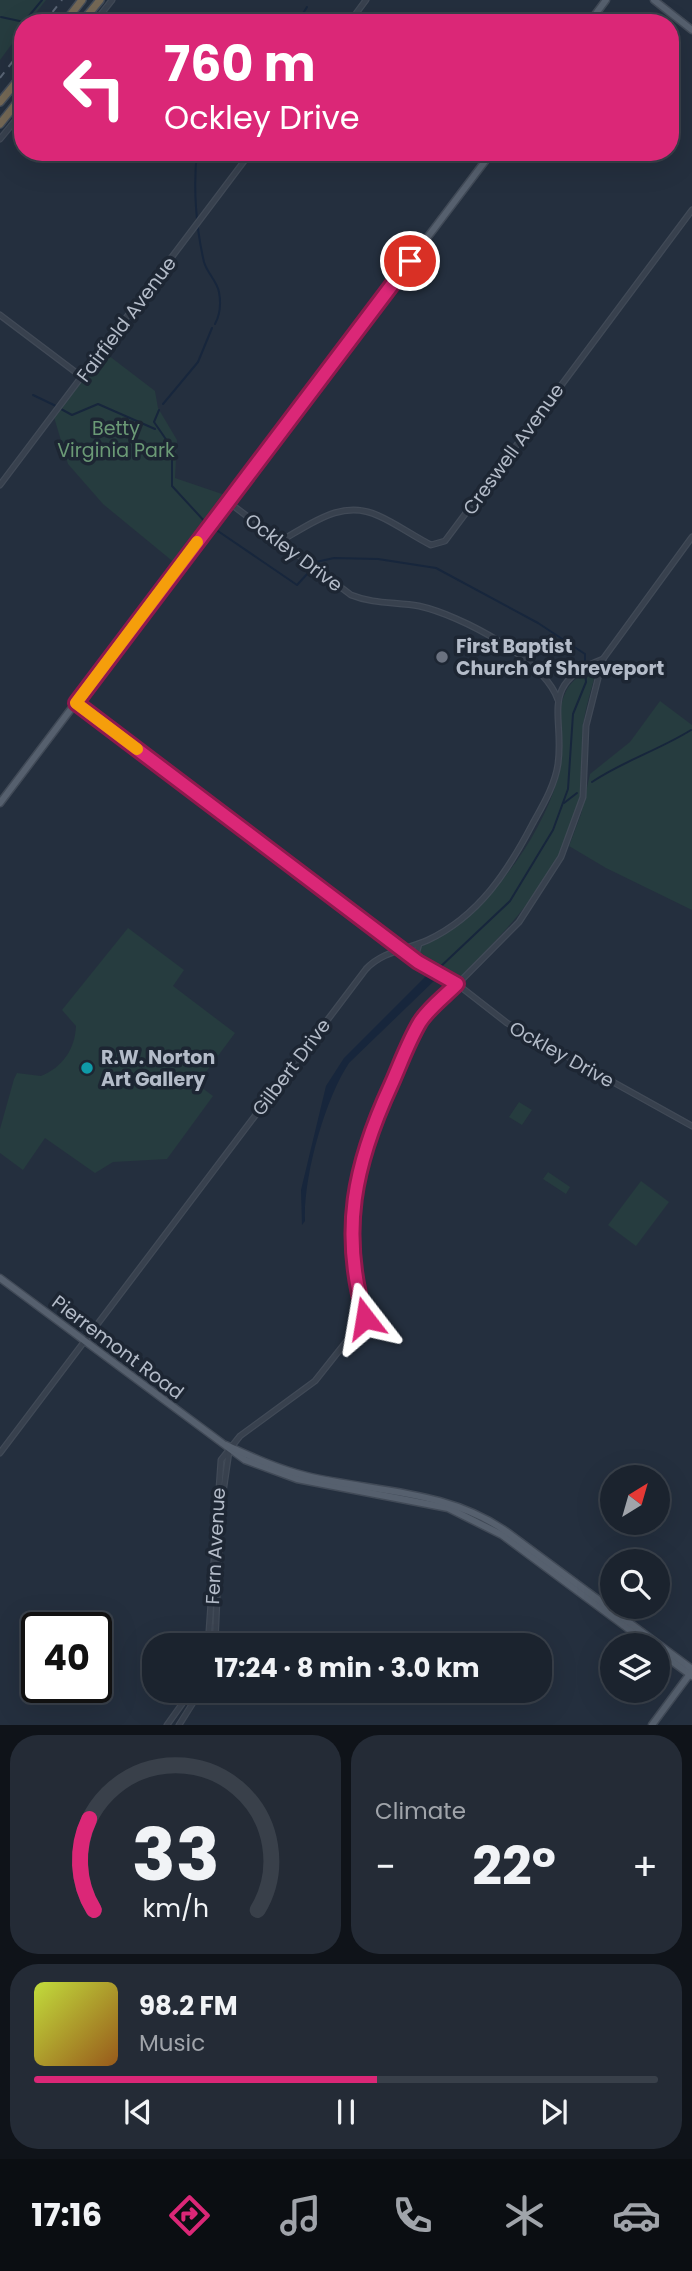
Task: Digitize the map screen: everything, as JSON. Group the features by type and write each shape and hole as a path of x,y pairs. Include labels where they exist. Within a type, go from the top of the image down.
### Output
{"highway":[{"path":"71,14 82,0"},
{"path":"88,14 100,0"},
{"path":"0,103 14,85"},
{"path":"0,124 14,106"}],"main road":[{"path":"654,0 672,14"},
{"path":"0,803 485,161"},
{"name":"Pierremont Road","path":"0,1278 193,1423 230,1449 272,1472 449,1506 486,1522 554,1570"},
{"path":"554,1570 635,1633"},
{"path":"554,1570 691,1672"},
{"path":"670,1659 691,1672"},
{"path":"652,1725 691,1672"}],"street":[{"path":"101,14 113,0"},
{"path":"0,139 14,122"},
{"name":"Fairfield Avenue","path":"0,485 244,161"},
{"name":"Creswell Avenue","path":"279,542 330,513 350,509 376,514 431,545 444,541 692,210"},
{"path":"0,315 82,377"},
{"name":"Ockley Drive","path":"227,501 351,594 370,601 434,610 478,628 545,679 558,700"},
{"path":"558,700 565,684 584,668 603,659 692,537"},
{"name":"Fern Avenue","path":"209,1633 217,1485 221,1460 240,1436 315,1381 365,1318 355,1278 351,1236 353,1201 361,1157 375,1118 419,1023 525,915 565,847 583,797 586,726 603,659"},
{"name":"Gilbert Drive","path":"0,1453 366,969 381,956 438,935 472,910 494,888 541,808 558,768 558,700"},
{"name":"Ockley Drive","path":"76,703 420,963 446,975 507,1023 692,1126"},
{"path":"419,944 416,956 420,963"},
{"name":"Fern Avenue","path":"216,1633 221,1507 230,1449"},
{"path":"167,1725 183,1703"},
{"path":"178,1725 192,1703"}],"green space":[{"path":"0,0 46,0 35,14 14,14 14,41 0,60"},
{"name":"Betty Virginia Park","path":"104,352 155,391 158,408 177,440 175,478 228,496 176,564 103,504 68,464 54,417"},
{"path":"591,668 596,672 584,723 582,784 576,812 554,865 520,913 461,976 453,976 421,960 418,957 419,948 442,935 485,899 505,877 537,829 558,778 561,762 560,717 566,691"},
{"path":"660,701 692,725 692,910 606,868 569,846 581,814 590,774 630,742"},
{"path":"128,928 184,970 173,986 235,1033 197,1084 213,1096 167,1159 113,1162 95,1173 45,1138 23,1170 0,1153 0,1129 14,1079 17,1073 41,1076 56,1068 66,1056 73,1042 76,1026 62,1010"},
{"path":"519,1102 532,1110 522,1125 509,1117"},
{"path":"548,1172 570,1187 566,1194 543,1179"},
{"path":"641,1181 669,1202 636,1246 608,1225"}],"water":[{"path":"430,972 437,974 436,979 349,1063 340,1078 317,1139 305,1203 305,1221 302,1225 301,1190 326,1086 344,1058"}],"waterway":[{"path":"31,14 42,0"},
{"path":"303,14 307,7"},
{"path":"1,17 14,20"},
{"path":"196,161 195,193 199,235 204,262 220,296 215,324"},
{"path":"163,404 198,362 212,328"},
{"path":"33,395 56,406"},
{"path":"61,409 72,415 98,404 155,429"},
{"path":"159,410 154,422 172,448 172,486 207,524"},
{"path":"212,527 297,585 309,572"},
{"path":"316,562 334,558 378,559 436,568 538,623 585,654 585,665"},
{"path":"438,969 510,901 553,830 568,789 573,714 586,682 585,670"},
{"path":"592,782 691,730"},
{"path":"564,803 577,793"}],"railway":[{"path":"51,14 62,0"},
{"path":"0,78 14,60"}],"slow traffic":[{"path":"137,749 76,703 197,542"}],"place":[{"name":"First Baptist Church of Shreveport","path":"442,657"},
{"name":"R.W. Norton Art Gallery","path":"87,1068"}],"route":[{"path":"365,1318 357,1289 351,1236 353,1201 361,1157 375,1118 419,1023 457,984 446,975 418,962 76,703 410,261"}]}
